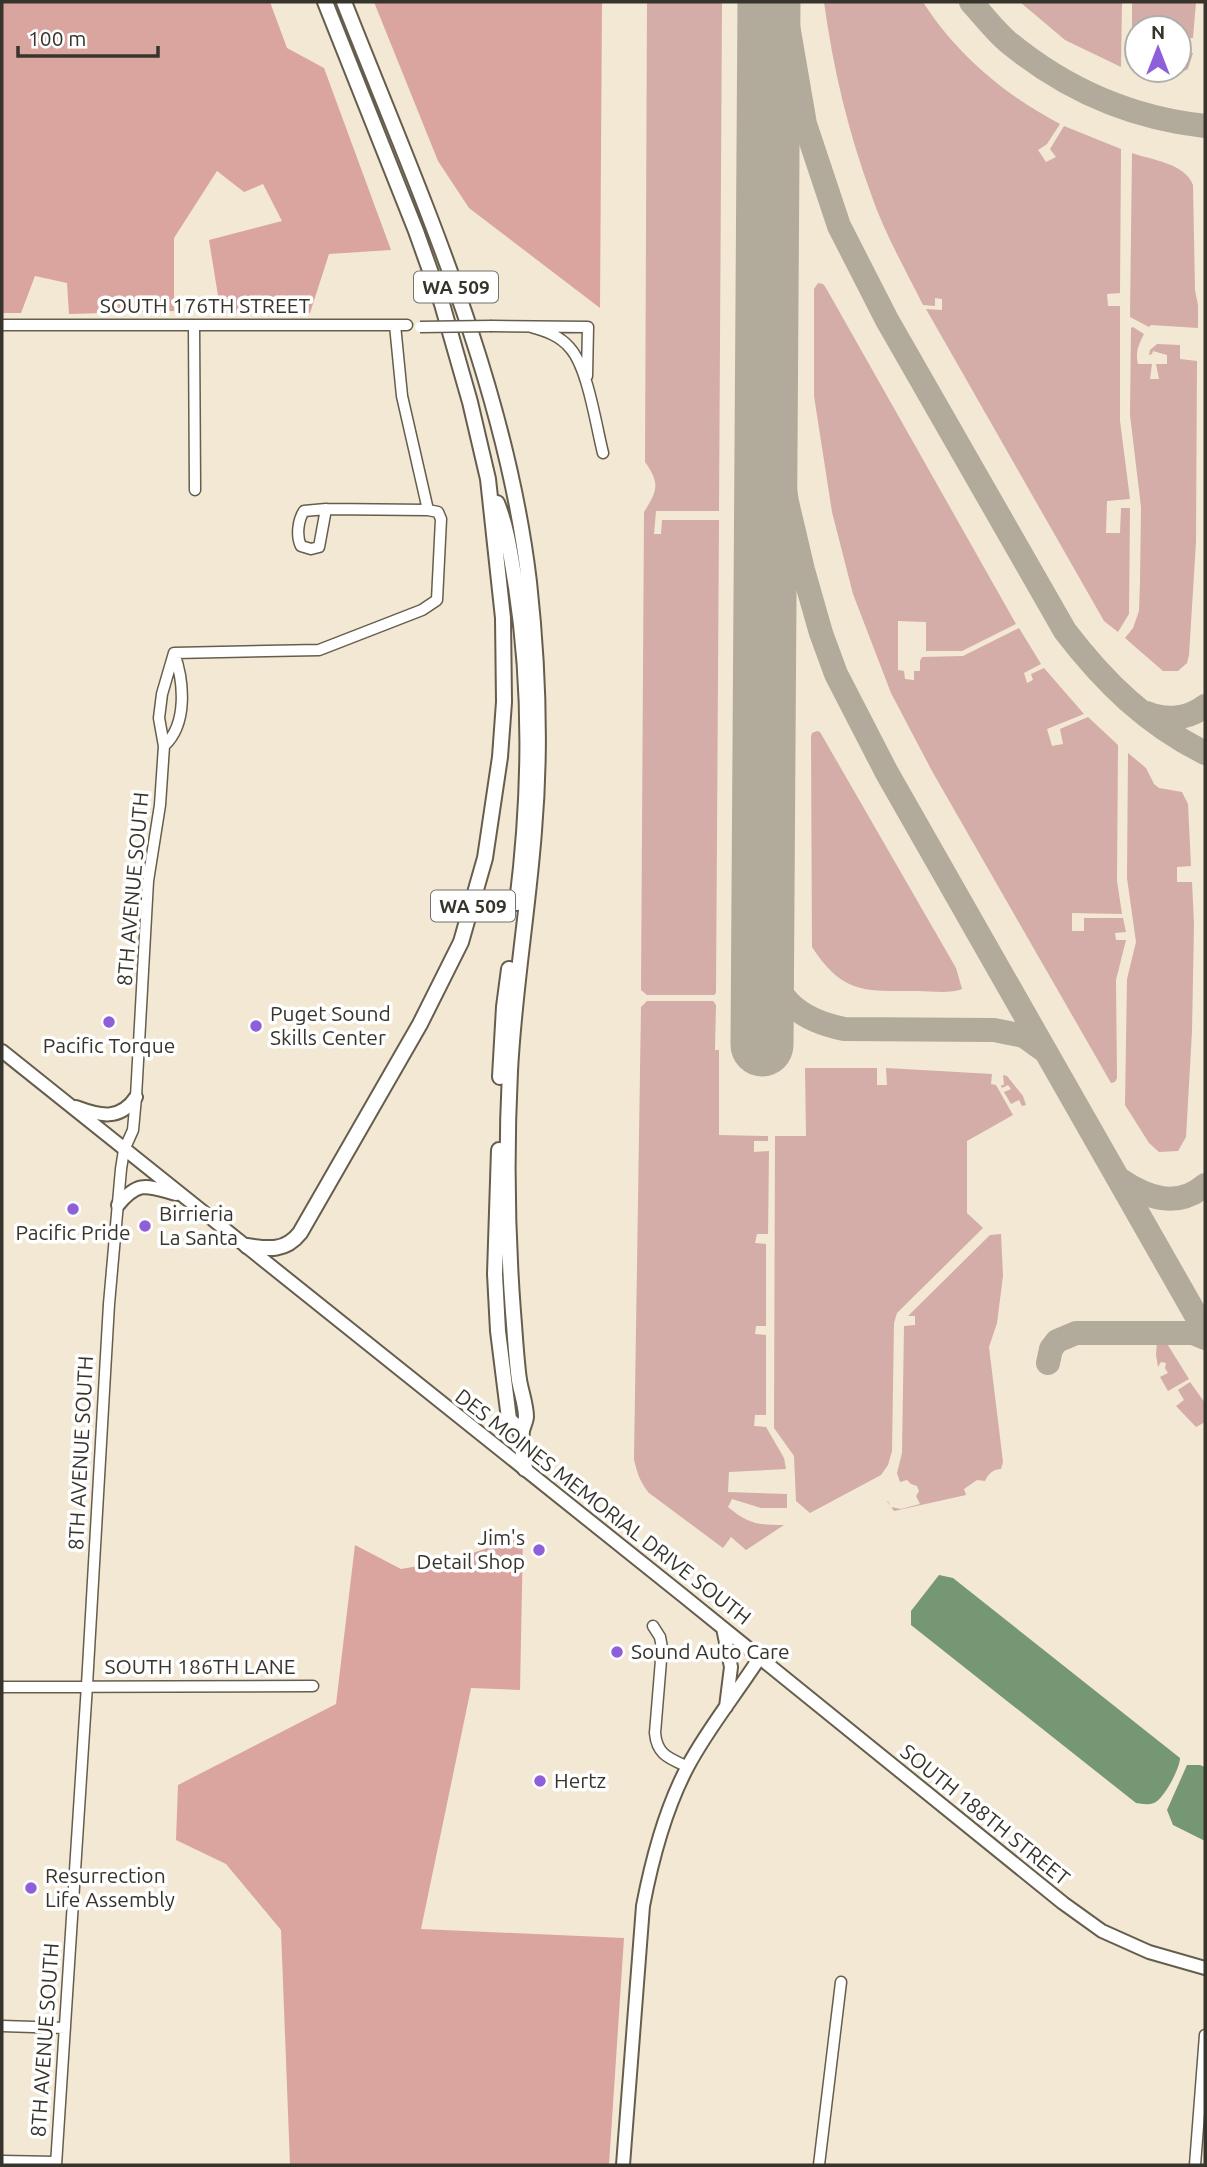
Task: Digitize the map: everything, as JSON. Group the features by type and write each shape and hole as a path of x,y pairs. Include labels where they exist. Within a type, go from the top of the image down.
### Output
{"highway":[{"name":"WA 509","path":"247,1246 280,1248 291,1242 305,1227 441,984 461,942 485,858 500,757 504,702 503,618 488,479 470,402 442,304 416,231 325,2"},
{"name":"WA 509","path":"344,2 458,293 482,369 511,483 529,584 537,728 535,825 516,988 510,1070 508,1163 513,1304 526,1417 521,1432"},
{"path":"488,479 509,542 519,607 527,702 526,801 501,1057 495,1273 506,1400 509,1419 521,1432 525,1469"}],"main road":[{"name":"DES MOINES MEMORIAL DRIVE SOUTH","path":"2,1051 760,1657"},
{"path":"66,1104 105,1116 123,1111 136,1097"},
{"path":"118,1205 130,1192 143,1186 184,1196"},
{"path":"723,1628 731,1667 726,1710"},
{"path":"624,2165 643,1906 655,1854 688,1767 760,1657"},
{"name":"SOUTH 188TH STREET","path":"760,1657 1052,1895 1102,1931 1149,1952 1205,1968"}],"street":[{"name":"SOUTH 176TH STREET","path":"2,325 407,325"},
{"path":"194,325 195,490"},
{"path":"395,325 402,396 428,510"},
{"path":"420,327 588,327 587,387"},
{"path":"531,327 549,332 572,349 587,387 603,453"},
{"path":"174,653 319,650 422,610 437,600 441,519 438,512 326,509"},
{"name":"8TH AVENUE SOUTH","path":"164,746 173,738 180,715 181,674 174,653"},
{"name":"8TH AVENUE SOUTH","path":"56,2163 108,1304 124,1150 133,1130 136,1097 148,881 160,805 164,746 160,733 160,706 174,653"},
{"path":"653,1626 660,1637 662,1648 654,1732 656,1743 664,1756 688,1767"},
{"name":"SOUTH 186TH LANE","path":"2,1687 313,1686"},
{"path":"819,2165 841,1982"},
{"path":"2,2026 65,2028"},
{"path":"1195,2165 1205,2035"},
{"path":"2,2161 56,2163"}],"shaded area":[{"path":"2,2 270,2 287,48 324,68 391,250 329,254 310,313 221,314 209,240 282,221 263,184 244,192 217,171 174,238 174,311 69,314 67,283 35,276 21,313 2,313"},
{"path":"374,2 602,2 600,308 469,208 438,161"},
{"path":"647,2 722,2 719,511 656,511 654,534 661,534 662,520 719,520 714,995 647,995 641,990 644,512 655,487 653,476 645,462"},
{"path":"824,2 923,2 951,39 984,72 1020,100 1060,124 1047,144 1038,150 1046,162 1056,157 1050,149 1064,126 1121,149 1120,293 1107,294 1108,306 1120,306 1120,421 1130,499 1107,501 1106,533 1120,533 1121,508 1130,508 1129,614 1118,632 1104,621 926,309 942,310 942,299 935,298 935,306 923,305 888,236 848,123"},
{"path":"1020,2 1122,2 1121,67 1065,40"},
{"path":"1132,2 1196,2 1193,38 1193,14 1132,14"},
{"path":"1132,153 1175,167 1189,178 1193,185 1198,328 1149,327 1130,317"},
{"path":"818,283 826,288 1016,624 962,651 926,651 926,622 898,621 898,670 904,671 905,679 914,680 914,671 920,671 922,657 963,656 1019,628 1041,664 1024,673 1027,683 1033,680 1031,674 1044,668 1084,714 1047,729 1052,746 1063,744 1060,729 1088,717 1118,745 1117,881 1122,914 1072,913 1072,931 1084,931 1084,918 1123,918 1126,932 1115,933 1116,940 1126,940 1116,980 1115,1082 1111,1083 932,771 891,693 853,594 832,512 814,396 814,289"},
{"path":"1133,327 1144,334 1138,348 1137,360 1138,364 1152,364 1150,379 1159,379 1156,364 1167,364 1167,355 1153,351 1149,355 1150,350 1157,344 1180,345 1180,359 1197,361 1196,542 1189,655 1187,663 1178,671 1163,671 1125,638 1133,628 1139,611 1140,582 1141,507 1130,415"},
{"path":"817,731 956,968 962,989 946,992 884,991 857,987 834,974 812,947 811,737 812,733"},
{"path":"1128,753 1146,768 1154,784 1159,788 1182,792 1188,804 1191,866 1177,867 1177,882 1192,882 1192,1031 1186,1137 1178,1151 1159,1152 1149,1143 1125,1105 1127,979 1136,942 1127,878"},
{"path":"647,1001 713,1001 716,1005 715,1050 719,1050 719,1135 768,1136 768,1141 754,1141 754,1152 769,1151 768,1234 757,1234 755,1243 766,1244 766,1326 756,1326 755,1334 766,1335 766,1415 755,1415 754,1426 766,1427 784,1458 786,1469 729,1472 728,1492 787,1494 787,1508 761,1508 732,1499 728,1507 748,1520 760,1524 784,1525 746,1550 731,1537 723,1548 649,1493 639,1477 634,1459 641,1007"},
{"path":"805,1068 877,1068 877,1085 887,1085 886,1068 992,1074 991,1084 996,1085 1013,1115 967,1141 967,1213 983,1228 897,1313 894,1323 892,1451 888,1465 881,1475 810,1513 796,1501 794,1456 774,1428 775,1136 806,1136"},
{"path":"1003,1075 1007,1076 1023,1096 1026,1105 1022,1106 1019,1100 1011,1104 1004,1092 1011,1089 1008,1085 1002,1088 1001,1085 1004,1085"},
{"path":"1001,1234 1003,1276 997,1323 989,1347 1003,1462 1001,1469 991,1472 985,1481 977,1480 964,1489 966,1495 894,1511 891,1507 901,1509 920,1504 916,1496 919,1491 917,1486 907,1480 900,1482 897,1473 902,1453 904,1326 915,1325 915,1316 908,1316 990,1235"},
{"path":"1157,1341 1166,1342 1189,1379 1168,1391 1160,1377 1168,1373 1166,1363 1161,1362 1158,1367"},
{"path":"1190,1382 1205,1403 1205,1422 1196,1427 1176,1406 1184,1400 1178,1390"},
{"path":"523,1537 520,1690 471,1688 421,1929 624,1938 609,2165 290,2165 281,1930 226,1864 176,1840 178,1785 336,1704 355,1545 401,1569 447,1561"},
{"path":"939,1575 953,1578 1180,1758 1171,1783 1158,1800 1149,1804 1136,1803 911,1625 911,1611"},
{"path":"1187,1765 1205,1767 1205,1841 1173,1825 1167,1810"}],"taxiway":[{"path":"784,2 805,124 839,226 887,320 1065,631 1111,684 1145,715 1205,753"},
{"path":"971,2 1008,42 1052,74 1076,87 1100,99 1151,116 1205,126"},
{"path":"767,375 787,502 803,570 836,674 887,773 1205,1331"},
{"path":"1147,713 1177,717 1191,714 1205,706"},
{"path":"764,947 773,979 780,992 800,1012 827,1025 844,1029 994,1030 1024,1036 1042,1049"},
{"path":"1119,1179 1151,1196 1173,1199 1184,1197 1205,1185"},
{"path":"1048,1363 1051,1349 1057,1341 1076,1333 1193,1333 1205,1338"}],"runway":[{"path":"762,1045 769,2"}],"place":[{"name":"Pacific Torque","path":"109,1022"},
{"name":"Puget Sound Skills Center","path":"256,1026"},
{"name":"Pacific Pride","path":"73,1209"},
{"name":"Birrieria La Santa","path":"145,1226"},
{"name":"Jim's Detail Shop","path":"539,1550"},
{"name":"Sound Auto Care","path":"617,1652"},
{"name":"Hertz","path":"540,1781"},
{"name":"Resurrection Life Assembly","path":"31,1888"}]}
